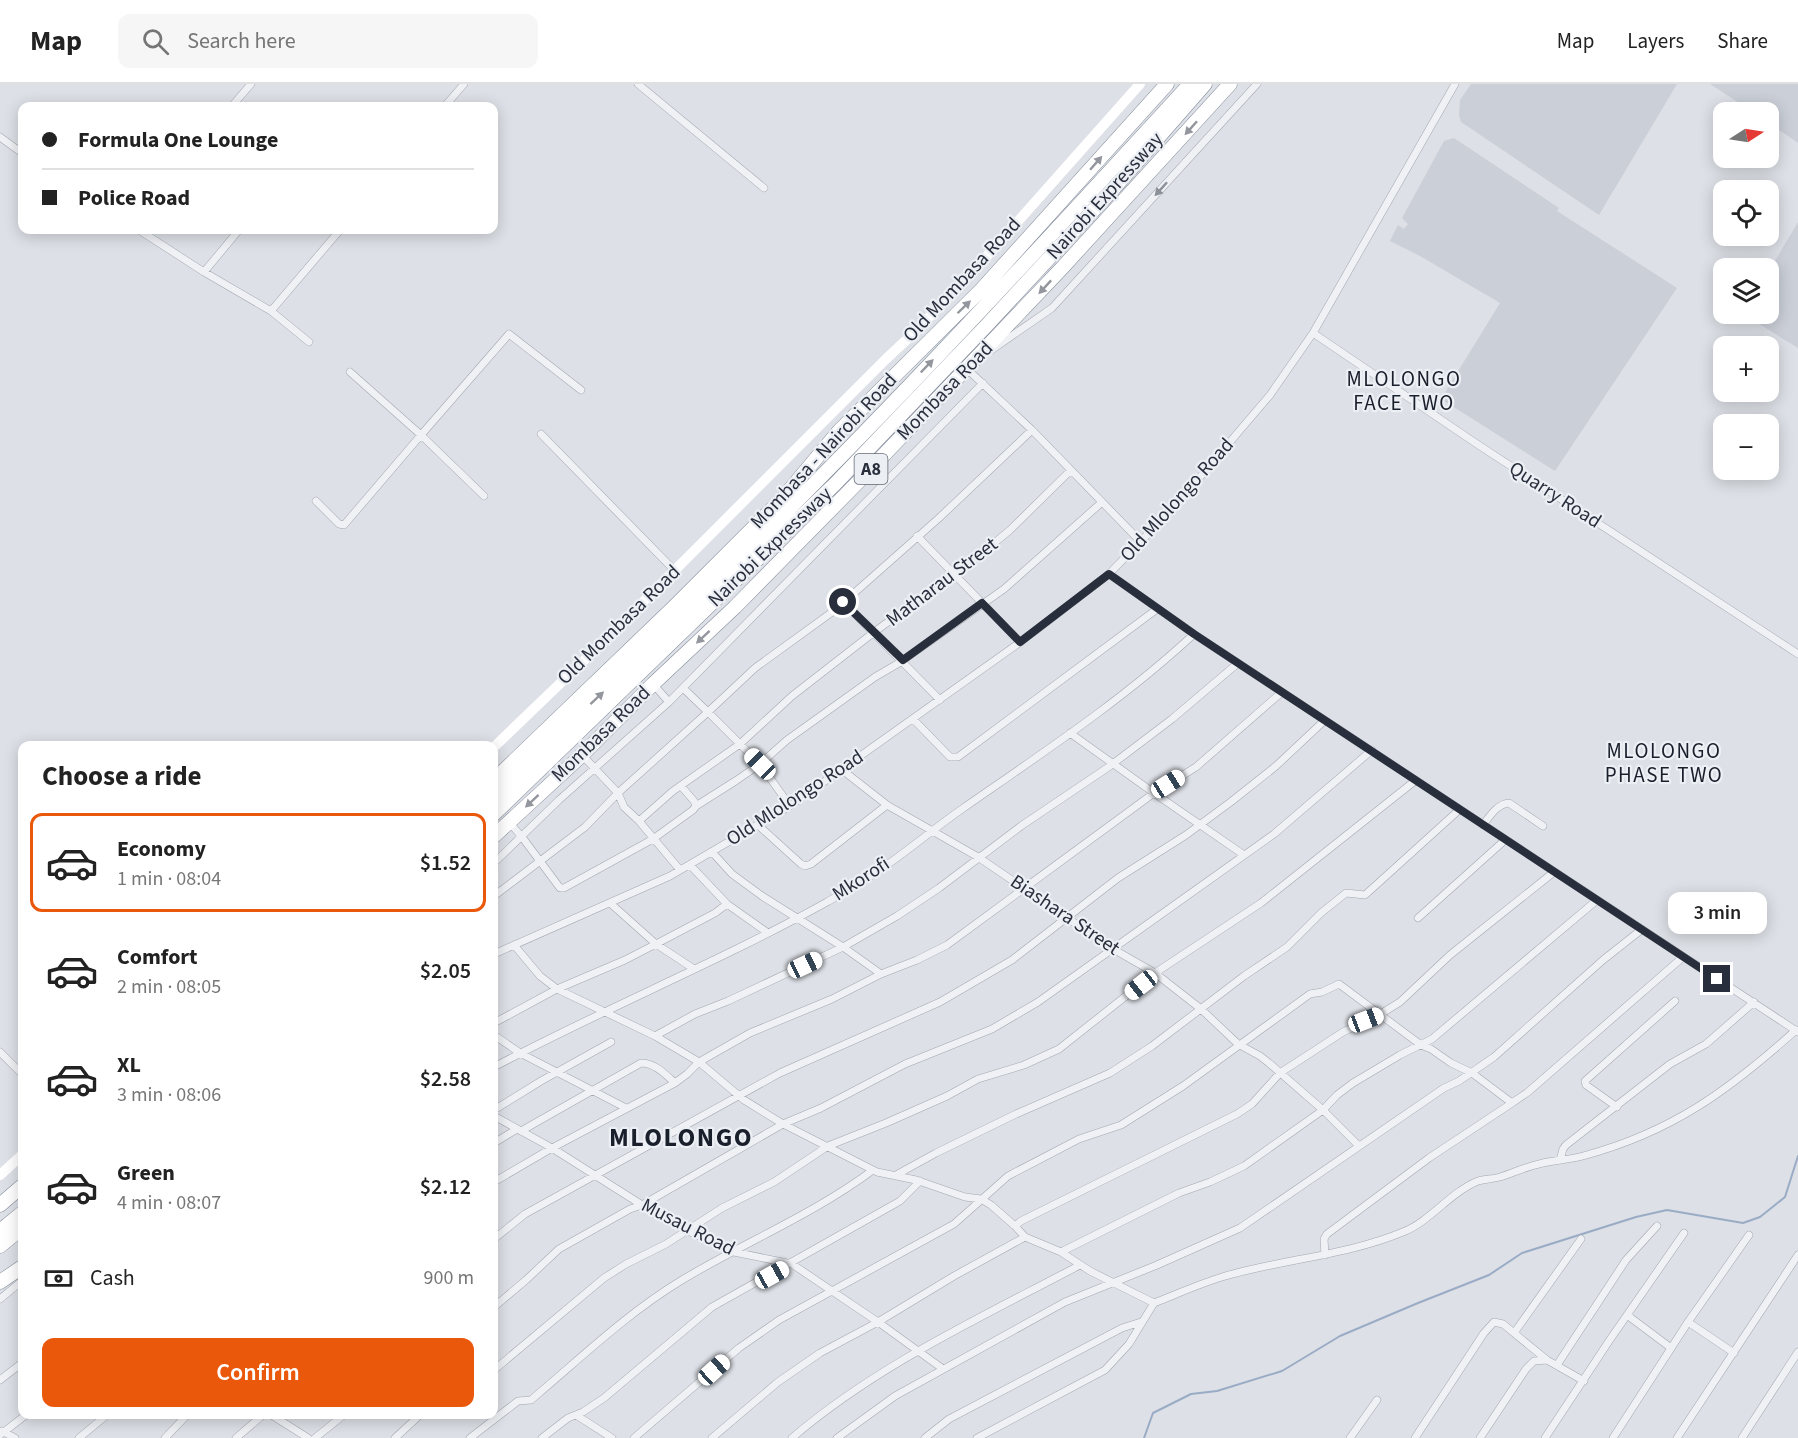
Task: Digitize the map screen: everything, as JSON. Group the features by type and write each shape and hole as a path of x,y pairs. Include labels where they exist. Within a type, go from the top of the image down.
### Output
{"highway":[{"name":"Mombasa - Nairobi Road","path":"498,776 657,624 783,498 838,431 982,289 1167,84"},
{"name":"Nairobi Expressway","path":"498,792 789,508 1040,248 1190,84"},
{"name":"Nairobi Expressway","path":"498,810 835,484 1099,204 1205,84"},
{"name":"Mombasa Road","path":"498,832 582,755 735,607 971,364 1142,182 1230,84"},
{"path":"0,1205 18,1189"},
{"path":"0,1231 18,1216"},
{"path":"0,1246 18,1231"},
{"path":"0,1282 18,1270"}],"street":[{"path":"235,102 251,84"},
{"path":"448,102 464,84"},
{"path":"638,84 764,188"},
{"name":"Old Mombasa Road","path":"498,743 948,298 1140,84"},
{"path":"1141,542 983,383 971,364 1052,308 1257,84"},
{"name":"Old Mlolongo Road","path":"498,952 690,865 790,806 1020,642 1109,574 1178,504 1270,395 1313,333 1455,84"},
{"path":"0,137 18,150"},
{"path":"145,234 204,272 272,311 309,342"},
{"path":"204,272 236,234"},
{"path":"272,311 337,234"},
{"name":"Quarry Road","path":"1313,333 1504,462 1798,654"},
{"path":"316,501 339,524 344,525 509,334 581,390"},
{"path":"350,372 421,435 484,496"},
{"path":"498,859 559,800 669,702 983,383"},
{"path":"498,893 585,827 618,793 755,668 819,623 954,504 1032,430"},
{"path":"541,434 674,570"},
{"name":"Matharau Street","path":"639,821 681,786 740,744 792,696 1010,530 1070,471"},
{"name":"Matharau Street","path":"540,862 560,888 564,888 653,839 696,806 760,764 787,740 1024,573 1101,502"},
{"path":"917,536 1020,642"},
{"path":"976,1438 1105,1370 1129,1344 1154,1302 1222,1277 1380,1241 1406,1231 1459,1191 1479,1181 1537,1164 1580,1157 1631,1142 1668,1125 1716,1096 1797,1031 1194,634 1109,574"},
{"path":"843,602 903,660 940,700"},
{"path":"913,719 950,757 958,757 1158,609"},
{"name":"Mkorofi","path":"498,1065 768,933 878,872 930,830 1070,733 1173,654 1194,634"},
{"path":"655,1036 695,1014 843,947 905,911 978,857 1113,764 1172,719 1238,663"},
{"path":"653,684 669,702"},
{"path":"683,688 760,764 790,806"},
{"path":"498,1180 552,1148 675,1083 699,1062 750,1033 832,999 946,945 1154,794 1196,767 1282,692"},
{"path":"498,1236 525,1214 780,1073 940,1002 1012,960 1118,878 1201,824 1276,766 1325,720"},
{"path":"1070,733 1244,855"},
{"path":"498,1304 559,1249 630,1209 642,1205 783,1124 820,1108 905,1064 992,1029 1038,1002 1274,834 1372,750"},
{"path":"582,755 618,793 624,807 639,821 680,870"},
{"name":"Biashara Street","path":"841,769 887,805 978,857 1113,949 1155,973 1201,1008 1238,1044 1260,1056 1323,1110 1359,1146"},
{"path":"498,1367 604,1278 774,1182 828,1146 947,1096 978,1079 1024,1065 1059,1050 1155,973 1261,903 1416,780"},
{"path":"681,786 696,806"},
{"path":"1483,825 1503,803 1509,803 1543,825"},
{"path":"758,825 805,866 812,864 887,805"},
{"path":"895,1176 936,1152 1016,1114 1093,1082 1152,1046 1244,976 1287,947 1321,913 1346,893 1365,895 1460,810"},
{"path":"509,822 540,862"},
{"path":"1418,918 1505,840"},
{"path":"712,852 732,874 881,974"},
{"path":"690,865 727,904 768,933"},
{"path":"1015,1226 1020,1221 1238,1114 1252,1104 1280,1073 1343,1032 1400,1002 1450,955 1554,872"},
{"path":"1061,1252 1179,1193 1244,1166 1323,1110 1353,1083 1432,1039 1597,900"},
{"path":"610,903 656,944 694,969"},
{"path":"498,1021 557,989 625,960 715,913 727,904"},
{"path":"837,1438 895,1396 1065,1302 1240,1228 1444,1088 1472,1073 1494,1057 1603,960 1641,930"},
{"path":"514,945 540,976 557,989 655,1036 699,1062 738,1096 783,1124 873,1170 920,1181 965,1197 981,1199 1025,1237 1061,1252 1154,1302"},
{"path":"1325,1255 1324,1239 1327,1234 1429,1158 1537,1085 1683,957"},
{"path":"634,1438 739,1348 779,1320 954,1224 1008,1176 1079,1139 1121,1125 1183,1086 1310,994 1326,991 1336,983 1421,1045 1472,1073 1512,1103"},
{"path":"1617,1107 1586,1085 1585,1081 1675,1001"},
{"path":"1560,1160 1566,1145 1671,1064 1706,1044 1754,1002"},
{"path":"498,1038 520,1053 626,1108"},
{"path":"498,1108 611,1042"},
{"path":"0,1052 18,1070"},
{"path":"498,1141 641,1063 656,1066 675,1083"},
{"name":"Musau Road","path":"498,1118 596,1174 642,1205 686,1230 734,1252 792,1264 943,1369"},
{"path":"0,1175 18,1159"},
{"path":"498,1416 518,1401 531,1400 613,1329 682,1280 828,1200 873,1170"},
{"path":"542,1438 568,1418 604,1398 712,1307 900,1202 920,1181"},
{"path":"1557,1365 1626,1260 1657,1226"},
{"path":"1545,1438 1684,1233"},
{"path":"1613,1438 1688,1322 1749,1235"},
{"path":"712,1438 778,1382 820,1353 1025,1237"},
{"path":"1514,1332 1581,1239"},
{"path":"1677,1438 1798,1255"},
{"path":"792,1438 870,1380 1080,1264"},
{"path":"0,1299 18,1284"},
{"path":"1627,1315 1671,1348"},
{"path":"925,1438 949,1419 1122,1328 1141,1322"},
{"path":"1415,1438 1484,1333 1494,1322 1503,1324 1547,1360 1584,1381"},
{"path":"1688,1322 1734,1353"},
{"path":"1742,1438 1798,1352"},
{"path":"1480,1438 1529,1365 1534,1360 1547,1360"},
{"path":"0,1380 18,1366"},
{"path":"1350,1438 1377,1400"},
{"path":"576,1415 612,1438"},
{"path":"1,1433 20,1419"},
{"path":"79,1438 102,1419"},
{"path":"165,1438 183,1419"},
{"path":"236,1438 258,1419"},
{"path":"278,1419 308,1438"},
{"path":"315,1438 339,1419"},
{"path":"395,1438 416,1419"},
{"path":"470,1438 495,1419"},
{"path":"1,1433 15,1438"}],"shaded area":[{"path":"1471,84 1677,84 1599,215 1461,122 1460,100"},
{"path":"1710,84 1798,84 1798,143 1779,130 1779,102 1738,102"},
{"path":"1454,138 1559,208 1557,211 1677,288 1555,471 1441,399 1500,303 1390,241 1398,225 1404,229 1408,224 1402,218 1444,141"},
{"path":"1798,222 1798,348 1759,324 1779,324 1779,258 1777,258"}],"waterway":[{"path":"1144,1438 1153,1413 1191,1394 1217,1391 1282,1371 1340,1336 1489,1275 1522,1253 1636,1217 1667,1210 1743,1223 1760,1217 1785,1197 1798,1156"}],"district":[{"name":"MLOLONGO FACE TWO","path":"1404,391"},
{"name":"MLOLONGO PHASE TWO","path":"1664,763"},
{"name":"MLOLONGO","path":"681,1137"}],"route":[{"path":"843,602 903,660 982,603 1020,642 1109,574 1194,634 1717,979"}]}
